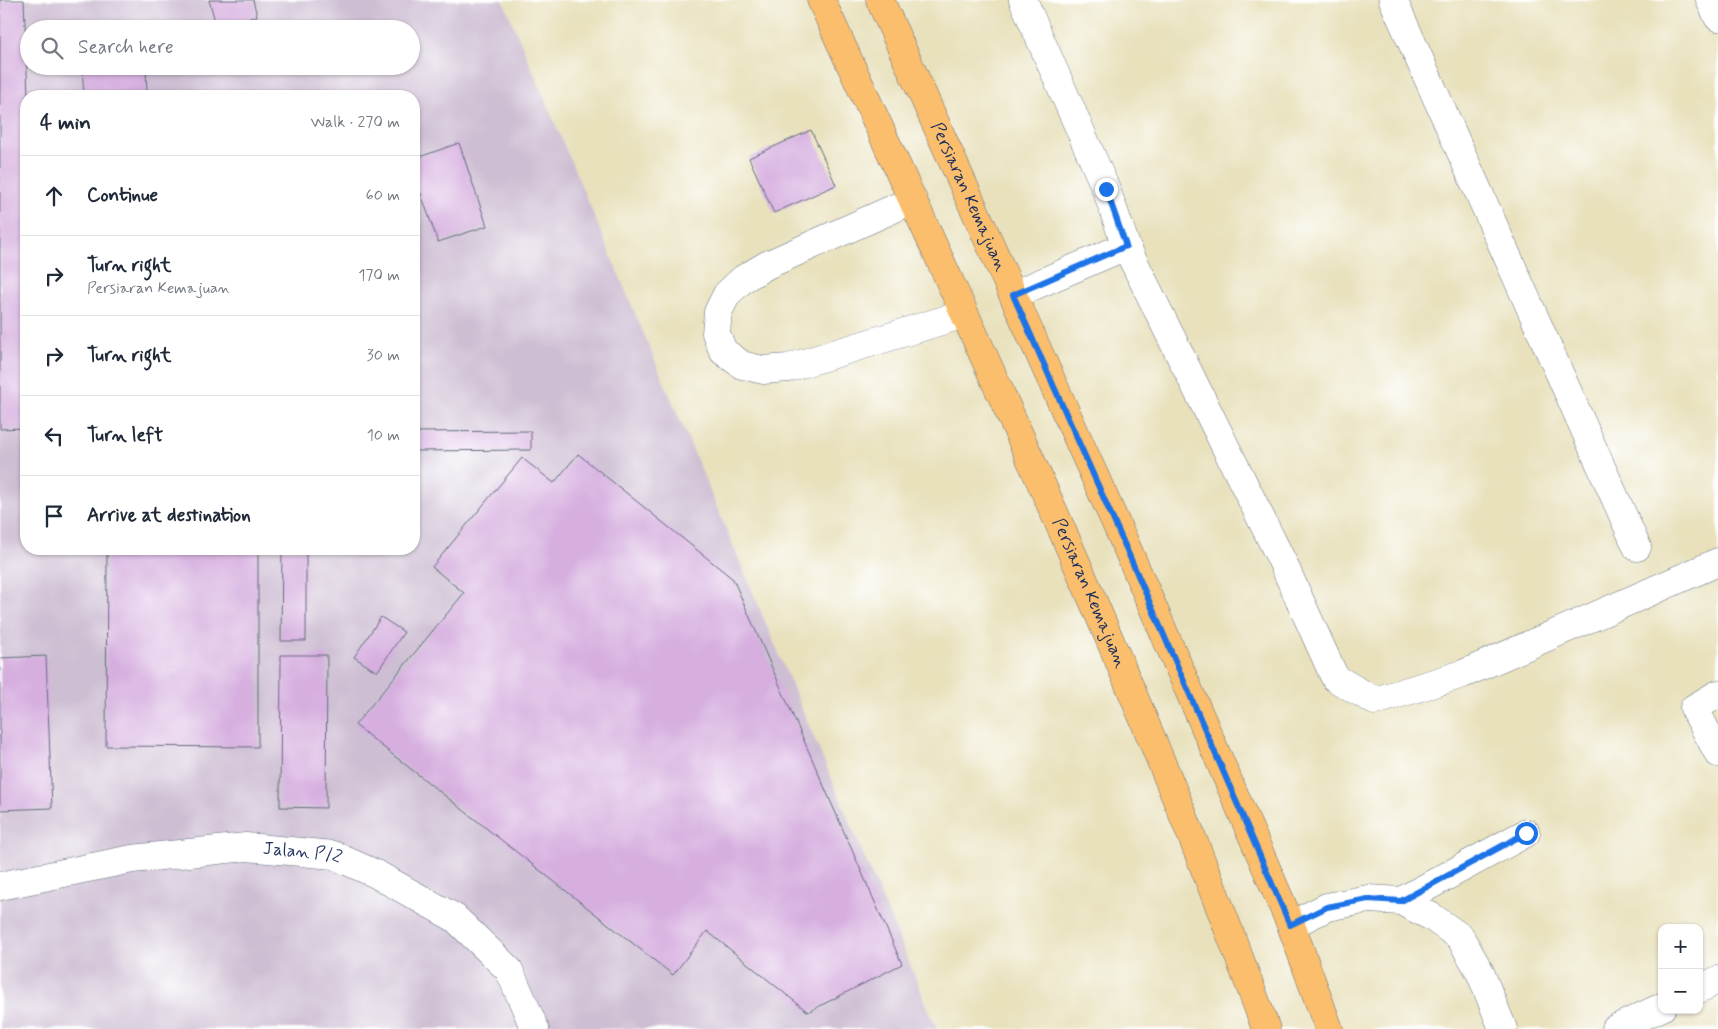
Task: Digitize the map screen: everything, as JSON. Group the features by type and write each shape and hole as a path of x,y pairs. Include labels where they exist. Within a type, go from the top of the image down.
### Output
{"main road":[{"name":"Persiaran Kemajuan","path":"821,0 1083,576 1224,915 1266,1029"},
{"name":"Persiaran Kemajuan","path":"880,0 1130,557 1290,925 1330,1029"}],"street":[{"path":"1023,0 1106,189 1126,246 1283,563 1335,678 1376,701 1463,674 1718,562"},
{"path":"1393,0 1637,547"},
{"path":"1710,0 1718,17"},
{"path":"912,200 767,265 743,279 727,294 718,312 716,333 724,351 742,365 763,370 788,368 964,314"},
{"path":"1013,295 1126,246"},
{"path":"1718,694 1694,708 1718,753"},
{"path":"1401,901 1526,833"},
{"name":"Jalan P/2","path":"0,886 132,859 246,847 333,855 376,874 455,918 509,970 535,1029"},
{"path":"1290,925 1327,907 1368,899 1401,901 1432,917 1460,937 1480,972 1503,1029"},
{"path":"1703,987 1718,980"},
{"path":"1615,1029 1658,1009"}],"shaded area":[{"path":"0,0 503,0 937,1029 0,1029"}],"building":[{"path":"0,0 24,0 25,20 20,20 20,75 27,75 28,90 20,90 20,428 0,429"},
{"path":"209,0 253,0 257,16 244,20 215,20"},
{"path":"82,75 146,75 147,90 84,90"},
{"path":"811,130 836,185 774,213 749,158"},
{"path":"459,143 487,226 438,242 420,191 420,157"},
{"path":"531,431 531,450 420,451 420,432"},
{"path":"578,454 733,579 902,964 808,1012 707,931 673,975 355,725 464,593 432,567 522,458 554,483"},
{"path":"107,555 258,555 258,747 106,746"},
{"path":"282,555 306,555 306,641 281,641"},
{"path":"381,617 404,632 377,672 354,657"},
{"path":"281,655 327,655 326,808 280,807"},
{"path":"46,656 52,808 0,810 0,658"}],"route":[{"path":"1106,189 1126,246 1013,295 1126,548 1290,925 1327,907 1368,899 1401,901 1526,833"}]}
